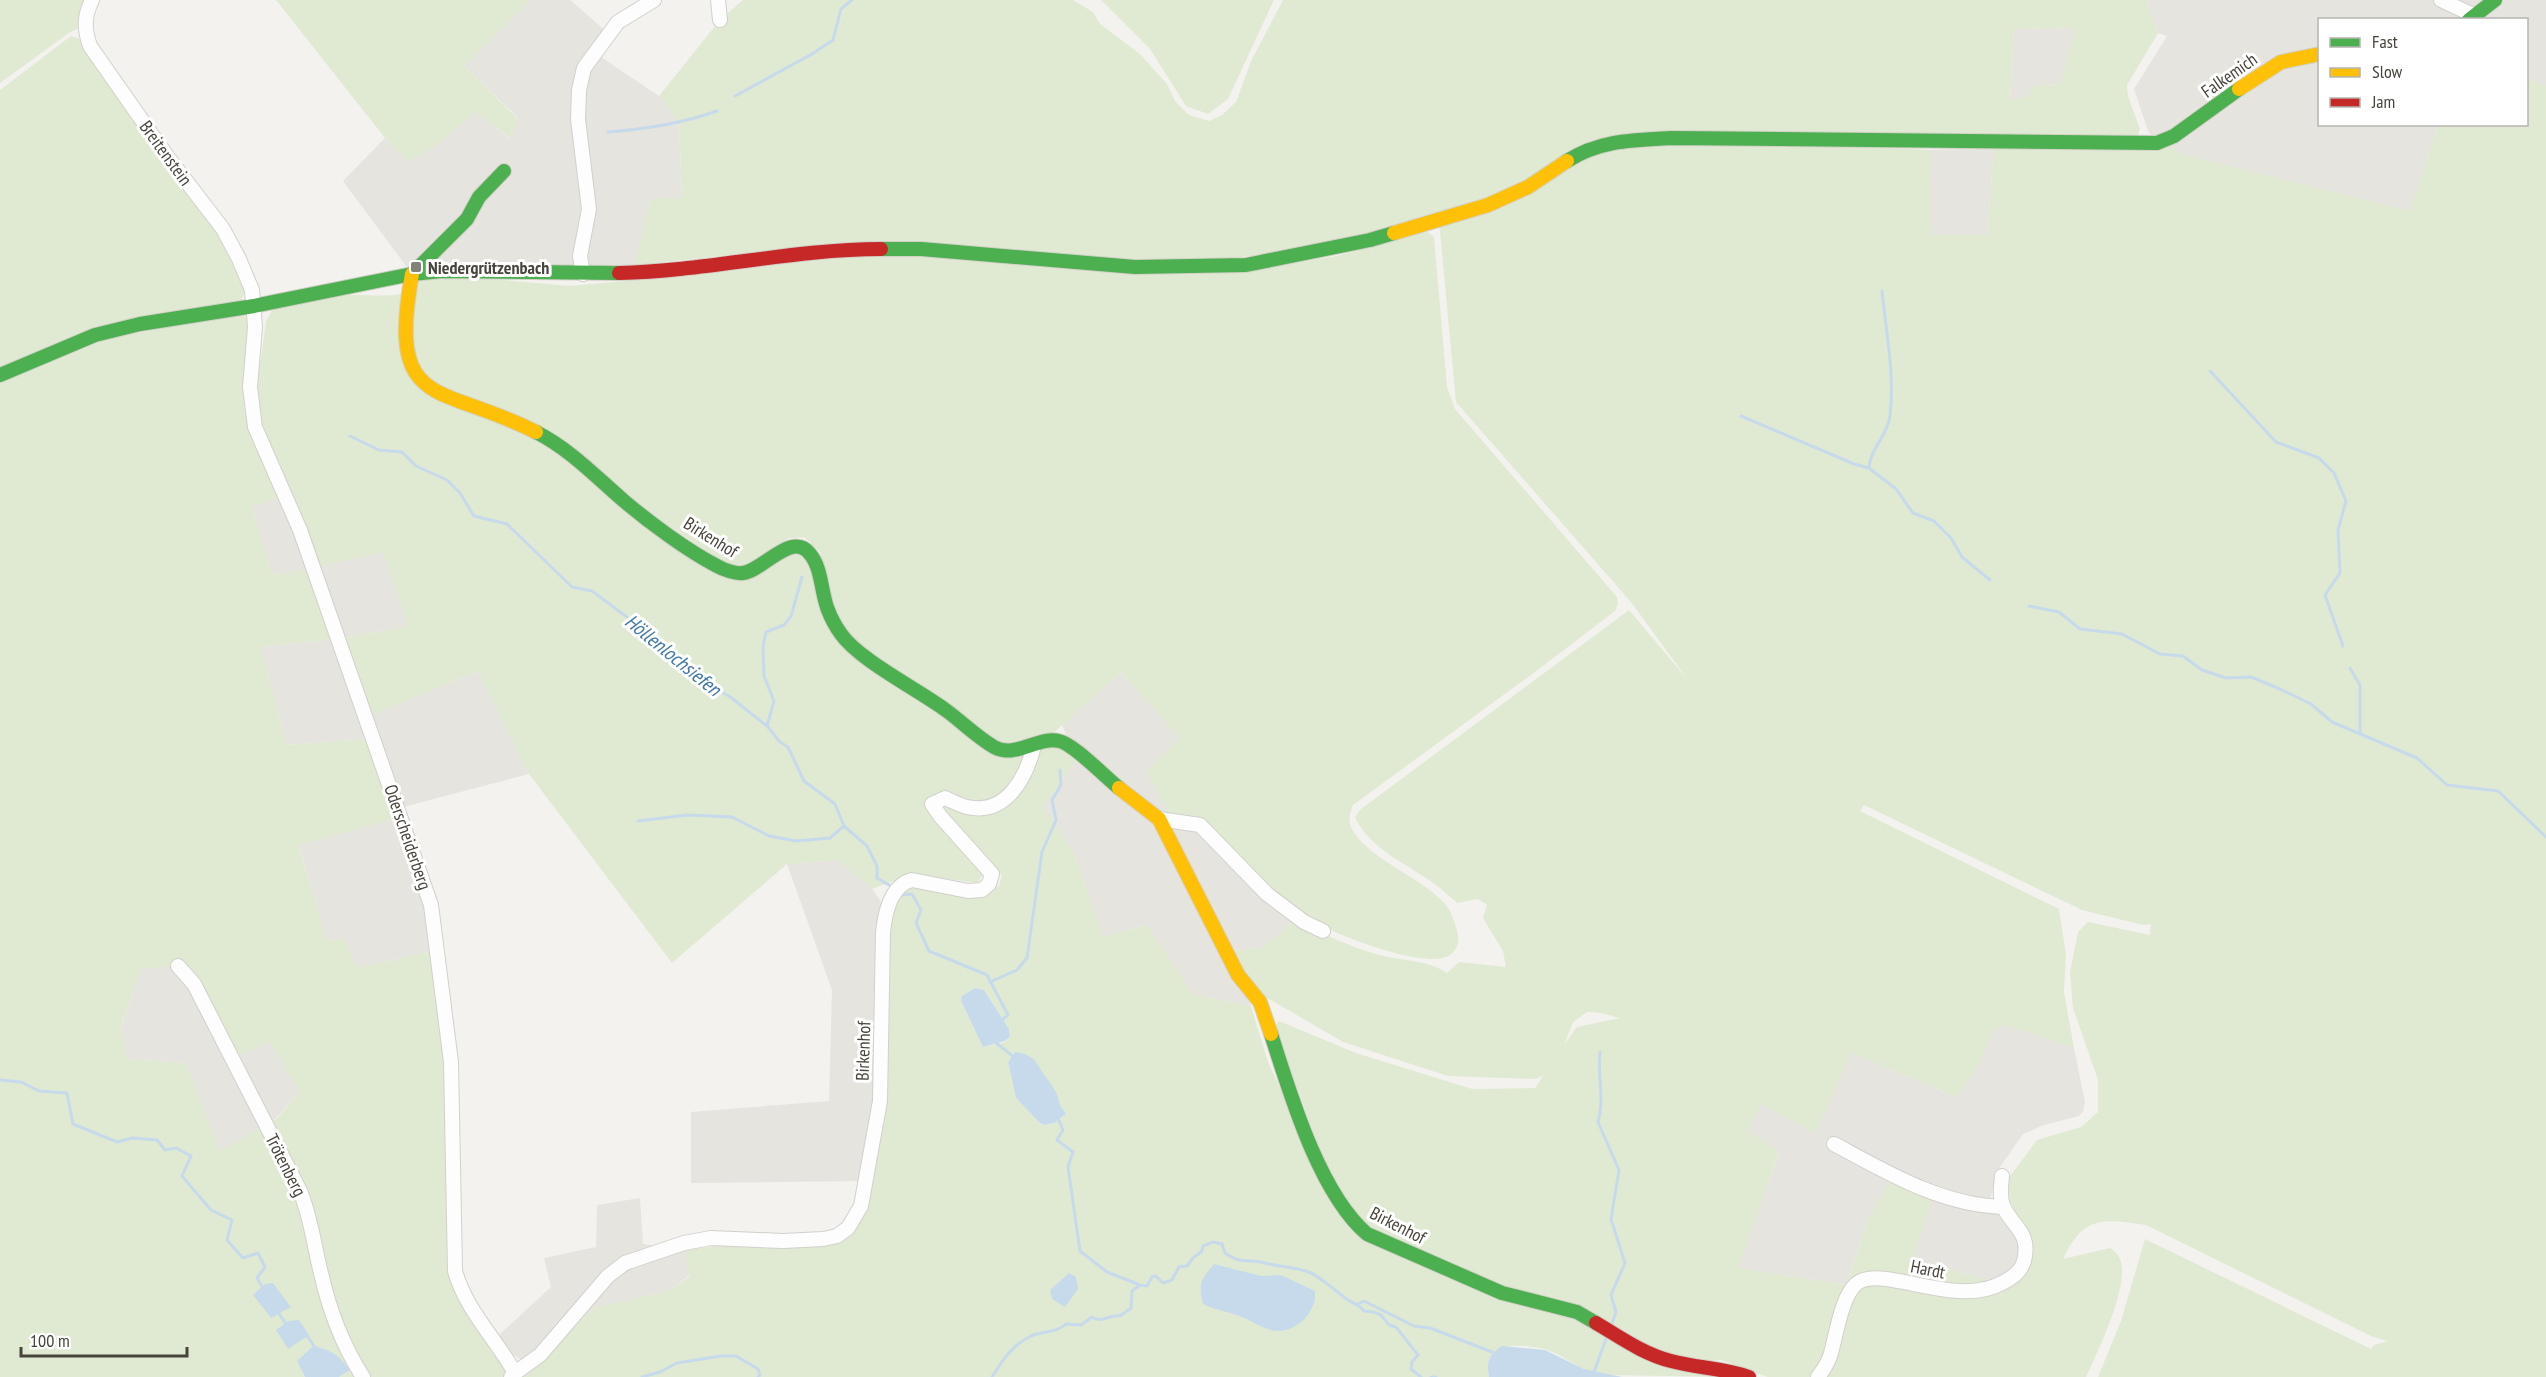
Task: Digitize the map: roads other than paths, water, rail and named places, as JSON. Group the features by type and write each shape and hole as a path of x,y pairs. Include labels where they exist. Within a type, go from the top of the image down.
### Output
{"street":[{"name":"Breitenstein","path":"92,0 85,25 90,46 154,138 223,229 252,290 254,306"},
{"path":"0,375 95,335 140,324 254,306 412,274 442,272 583,274 580,256 589,209 578,119 579,90 584,68 618,22 654,0"},
{"path":"718,0 720,20"},
{"path":"2441,0 2472,18 2495,0"},
{"name":"Falkemich","path":"583,274 666,272 849,249 921,249 1135,267 1234,265 1272,261 1370,240 1488,205 1528,186 1581,152 1622,140 1671,138 2147,144 2166,141 2264,71 2281,62 2318,54"},
{"path":"412,274 467,219 479,197 504,171"},
{"name":"Birkenhof","path":"412,274 407,315 409,356 412,368 425,385 552,440 580,460 626,503 718,567 729,572 741,574 753,571 783,550 794,546 802,548 810,553 815,564 828,611 842,635 855,649 946,710 994,747 1006,751 1056,740 1069,744 1099,773 1159,819 1216,936 1238,975 1260,1002 1296,1110 1315,1156 1336,1196 1354,1223 1367,1234 1493,1289 1535,1303 1577,1312 1643,1351 1711,1373"},
{"name":"Oderscheiderberg","path":"254,306 255,327 250,387 255,427 300,530 431,904 452,1062 455,1271 460,1288 513,1375 540,1355 560,1333"},
{"name":"Birkenhof","path":"560,1333 608,1276 633,1260 684,1243 711,1238 783,1241 823,1239 837,1236 848,1228 861,1206 877,1121 883,932 884,922 896,888 912,880 968,891 981,890 988,884 992,874 932,804 945,798 966,807 980,808 993,807 1004,801 1025,776 1034,746"},
{"name":"Birkenhof","path":"1159,819 1200,825 1267,894 1304,922 1323,931"},
{"name":"Trötenberg","path":"178,966 194,984 300,1191 307,1207 322,1276 335,1319 363,1377"},
{"path":"1834,1144 1915,1188 1984,1206 2003,1207 2002,1176"},
{"name":"Hardt","path":"1818,1377 1831,1354 1849,1293 1862,1280 1871,1277 1883,1278 1941,1291 1970,1293 1994,1287 2020,1271 2025,1242 2019,1227 2003,1207"},
{"path":"1711,1373 1725,1369 1749,1377"}],"water":[{"path":"975,988 984,990 1009,1029 1010,1037 1005,1041 983,1047 961,1001 962,996"},
{"path":"1015,1052 1028,1056 1037,1063 1066,1114 1054,1123 1044,1125 1039,1122 1016,1098 1008,1062"},
{"path":"1214,1264 1261,1276 1281,1275 1315,1291 1313,1306 1299,1324 1278,1331 1207,1306 1203,1304 1201,1287 1203,1278"},
{"path":"1069,1273 1076,1277 1078,1289 1065,1307 1052,1299 1050,1290"},
{"path":"273,1283 291,1307 271,1318 253,1295 265,1284"},
{"path":"299,1320 309,1335 288,1349 276,1330 288,1321"},
{"path":"313,1346 334,1354 350,1370 339,1377 305,1377 297,1361"},
{"path":"1502,1346 1545,1350 1584,1369 1622,1377 1489,1377 1489,1359"}],"waterway":[{"path":"735,96 833,40 841,9 852,0"},
{"path":"608,132 663,125 717,111"},
{"path":"1869,468 1872,455 1889,423 1890,416 1891,369 1882,291"},
{"path":"2210,371 2276,442 2319,458 2334,473 2346,501 2338,530 2340,573 2325,595 2343,646"},
{"path":"1741,416 1854,464 1869,468 1896,489 1913,513 1934,521 1951,538 1962,557 1990,580"},
{"name":"Höllenlochsiefen","path":"350,436 379,450 402,452 416,466 447,480 460,493 474,516 507,524 572,587 592,591 643,629 653,642 670,647 709,686 729,696 767,726 780,742 788,747 804,781 835,804 844,826 867,846 877,866 877,878 891,886"},
{"path":"767,726 774,701 764,676 763,647 766,632 784,625 791,616 802,577"},
{"path":"2029,606 2059,612 2080,629 2122,634 2160,654 2183,656 2202,670 2226,678 2251,677 2280,689 2311,704 2332,722 2417,758 2447,785 2498,791 2546,837"},
{"path":"2350,668 2360,685 2360,733"},
{"path":"990,982 1017,970 1027,958 1042,852 1056,820 1052,800 1061,785 1060,770"},
{"path":"638,821 687,815 732,817 769,836 796,841 830,838 844,826"},
{"name":"Höllenlochsiefen","path":"902,895 912,894 921,910 916,923 929,951 987,975 1008,1015 1002,1020"},
{"name":"Höllenlochsiefen","path":"996,1043 1014,1057"},
{"path":"1600,1052 1601,1104 1598,1122 1619,1170 1611,1219 1625,1263 1611,1295 1616,1312 1612,1323"},
{"name":"Höllenlochsiefen","path":"1042,1075 1055,1093 1058,1106"},
{"path":"0,1080 21,1082 39,1091 67,1093 73,1124 117,1142 132,1138 157,1140 165,1150 176,1148 191,1156 182,1176 211,1210 232,1220 227,1240 243,1258 258,1253 265,1267 257,1278 263,1288"},
{"name":"Höllenlochsiefen","path":"1058,1118 1063,1130 1057,1140 1073,1152 1068,1167 1080,1251 1107,1272 1140,1285"},
{"path":"992,1377 1008,1354 1024,1340 1035,1334 1058,1329 1066,1324 1081,1325 1092,1317 1099,1320 1120,1316 1131,1308 1132,1291 1140,1285 1147,1286 1152,1277 1156,1276 1163,1283 1172,1280 1179,1267 1187,1266 1202,1251 1203,1246 1213,1242 1222,1244 1225,1253 1237,1259 1300,1269 1311,1273 1364,1311 1381,1315 1389,1325 1396,1327 1418,1355 1412,1362 1411,1369 1421,1377"},
{"path":"1358,1304 1364,1301 1414,1326 1430,1328 1492,1352"},
{"path":"278,1312 287,1326"},
{"path":"306,1334 316,1349"},
{"path":"1594,1372 1606,1339"},
{"path":"642,1377 660,1372 677,1363 721,1356 736,1356 758,1369 760,1375 758,1377"},
{"path":"1431,1377 1436,1377"}],"place":[{"name":"Niedergrützenbach","path":"416,267"}]}
